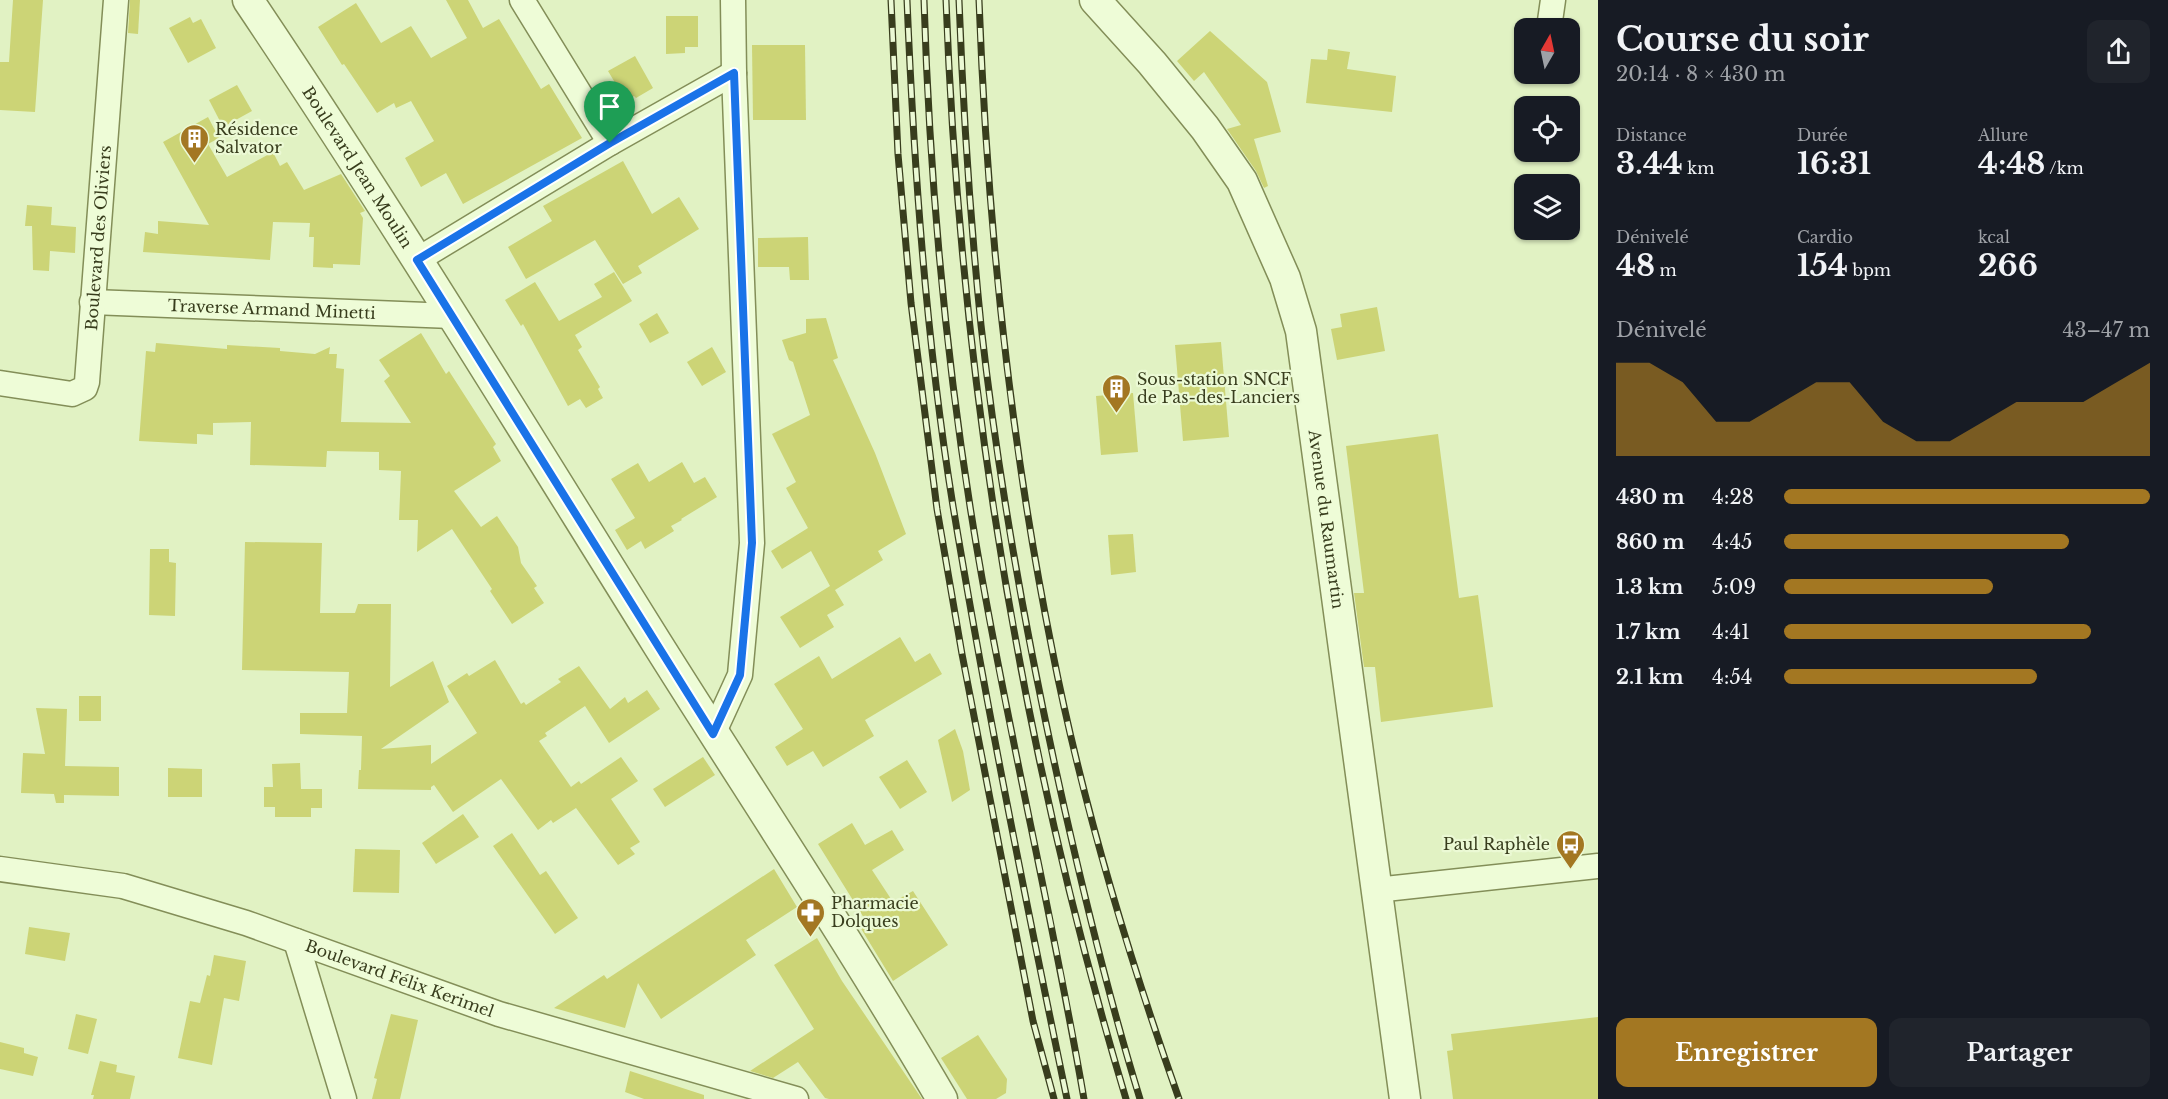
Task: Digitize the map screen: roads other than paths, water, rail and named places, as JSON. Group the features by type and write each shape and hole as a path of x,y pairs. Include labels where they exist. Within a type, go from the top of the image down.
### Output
{"street":[{"name":"Boulevard des Oliviers","path":"0,383 72,394 85,388 87,382 116,0"},
{"name":"Boulevard Jean Moulin","path":"248,0 333,126 713,734 896,1020 942,1099"},
{"path":"522,0 610,143"},
{"path":"713,734 740,675 752,543 733,0"},
{"name":"Avenue du Raumartin","path":"1095,0 1152,63 1199,120 1242,181 1285,278 1301,331 1405,1099"},
{"path":"1551,18 1552,0"},
{"path":"417,260 610,143 734,73"},
{"name":"Traverse Armand Minetti","path":"92,302 452,316"},
{"path":"1376,890 1598,866"},
{"name":"Boulevard Félix Kerimel","path":"0,869 123,886 246,923 499,1014 796,1099"},
{"path":"296,941 344,1099"}],"railway":[{"path":"891,0 898,154 911,303 937,509 962,654 1033,1021 1054,1099"},
{"path":"907,0 922,254 935,380 953,506 993,729 1067,1099"},
{"path":"924,0 936,217 959,434 994,643 1084,1099"},
{"path":"946,0 953,139 965,278 981,417 1001,555 1026,692 1055,829 1088,965 1126,1099"},
{"path":"959,0 967,162 977,284 988,386 1006,508 1027,630 1065,811 1100,956 1140,1099"},
{"path":"979,0 988,163 1002,326 1037,569 1064,706 1107,876 1141,988 1179,1099"}],"place":[{"name":"Résidence Salvator","path":"194,164"},
{"name":"Sous-station SNCF de Pas-des-Lanciers","path":"1116,414"},
{"name":"Paul Raphèle","path":"1571,870"},
{"name":"Pharmacie Dolques","path":"810,938"}]}
